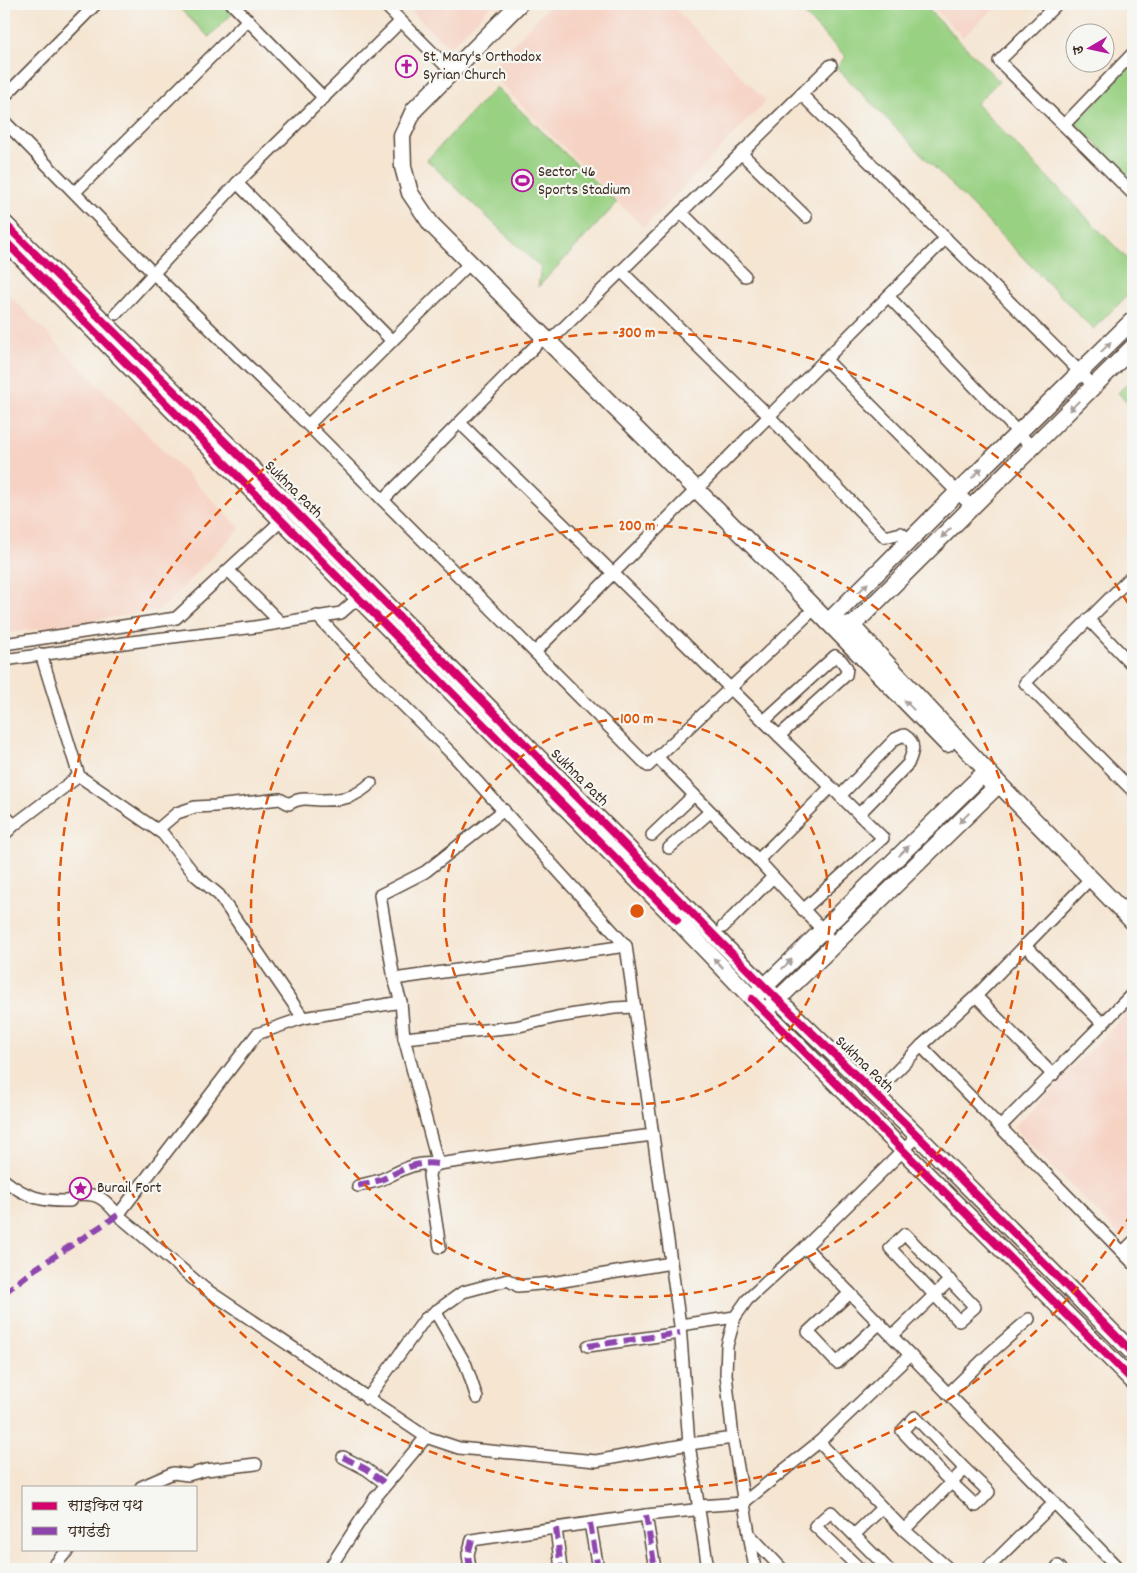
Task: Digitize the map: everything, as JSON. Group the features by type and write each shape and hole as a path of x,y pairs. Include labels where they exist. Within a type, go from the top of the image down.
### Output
{"main road":[{"path":"519,4 414,110 402,136 403,167 410,193 431,224 696,488 979,778 999,784"},
{"name":"Sukhna Path","path":"4,223 292,508 764,986 918,1136 1133,1353"},
{"name":"Sukhna Path","path":"4,240 670,913 752,999 1133,1381"},
{"path":"828,622 1133,320"},
{"path":"852,626 1133,347"},
{"path":"828,622 852,626 999,784 1091,878 1130,911"},
{"path":"752,999 979,778"},
{"path":"765,1012 999,784"}],"street":[{"path":"4,97 96,4"},
{"path":"232,4 324,98"},
{"path":"384,4 452,72"},
{"path":"1057,4 1000,61 1133,194"},
{"path":"75,192 248,20"},
{"path":"116,314 237,183 401,21"},
{"path":"1064,125 1133,53"},
{"path":"383,500 460,423 621,271 831,65"},
{"path":"801,94 1094,386"},
{"path":"4,121 154,274 308,425 648,766 814,609"},
{"path":"741,153 806,217"},
{"path":"237,183 392,340"},
{"path":"681,212 745,276"},
{"path":"534,652 946,238"},
{"path":"308,425 470,263"},
{"path":"621,271 768,415 885,537 902,533 910,541"},
{"path":"888,296 1032,448"},
{"path":"825,359 972,508"},
{"path":"460,423 883,838 803,910"},
{"path":"4,644 176,618 281,521"},
{"path":"228,570 280,622"},
{"path":"1131,785 1025,683 1088,619 1132,580"},
{"path":"4,660 341,613 358,598"},
{"path":"317,616 454,756 626,946 680,1329 689,1444 708,1569"},
{"path":"1088,619 1133,666"},
{"path":"41,654 79,776 162,834 195,875 220,895 303,1018"},
{"path":"764,721 835,656 841,660 847,668 846,674 780,736"},
{"path":"840,796 895,739 904,735 911,739 913,753 908,764 859,814"},
{"path":"657,757 758,860 835,943"},
{"path":"4,834 79,776"},
{"path":"157,830 177,813 195,807 280,799 289,804 304,798 335,799 358,795 371,783"},
{"path":"758,860 831,787"},
{"path":"652,835 694,795"},
{"path":"438,1164 404,1038 400,1002 394,979 380,895 424,872 504,810"},
{"path":"669,848 710,812"},
{"path":"4,815 14,825"},
{"path":"723,927 773,877"},
{"path":"891,1077 921,1046 976,996 1091,878"},
{"path":"394,979 626,946"},
{"path":"1025,946 1103,1024"},
{"path":"1000,1127 1133,993"},
{"path":"976,996 1053,1075"},
{"path":"118,1215 257,1034 303,1018 400,1002"},
{"path":"404,1038 515,1027 557,1017 614,1008 635,1007"},
{"path":"921,1046 1133,1263"},
{"path":"358,1186 384,1179 405,1168 427,1163 438,1164 588,1142 653,1135"},
{"path":"755,1569 733,1438 726,1374 727,1346 736,1317 747,1300 918,1136"},
{"path":"438,1164 430,1170 429,1176 440,1247"},
{"path":"4,1180 18,1192 41,1200 52,1202 70,1201 74,1195 88,1193 106,1201 118,1215 204,1288 426,1437 459,1448 596,1460 733,1438"},
{"path":"905,1234 950,1280 974,1307 959,1321 890,1248 905,1234"},
{"path":"1123,1252 1133,1242"},
{"path":"805,1246 1119,1569"},
{"path":"368,1399 425,1319 463,1292 508,1280 518,1286 551,1283 671,1263"},
{"path":"892,1336 950,1280"},
{"path":"850,1293 808,1332 837,1363 880,1323"},
{"path":"435,1311 466,1365 477,1398"},
{"path":"588,1346 736,1317"},
{"path":"948,1394 1030,1318"},
{"path":"470,1569 468,1554 472,1540 694,1510 699,1506 743,1503 819,1442 910,1355"},
{"path":"916,1417 989,1492 976,1506 952,1483 902,1431 916,1417"},
{"path":"329,1569 375,1498 426,1437"},
{"path":"819,1442 904,1530 949,1569"},
{"path":"343,1457 366,1469 386,1484"},
{"path":"144,1486 173,1474 188,1475 199,1471 256,1464"},
{"path":"904,1530 965,1469"},
{"path":"987,1569 1054,1503"},
{"path":"854,1535 882,1508"},
{"path":"860,1569 815,1526 831,1512 888,1569"},
{"path":"646,1515 655,1569"},
{"path":"590,1523 598,1569"},
{"path":"556,1528 562,1569"},
{"path":"750,1535 782,1569"},
{"path":"51,1569 68,1550"},
{"path":"1056,1569 1058,1566 1061,1569"}],"shaded area":[{"path":"404,4 493,4 449,48"},
{"path":"551,4 670,4 766,101 644,228 488,71"},
{"path":"930,4 999,4 963,37"},
{"path":"4,290 240,528 160,610 4,634"},
{"path":"1133,1007 1133,1225 1121,1237 1013,1127"}],"green space":[{"path":"175,4 222,4 232,14 209,37"},
{"path":"802,4 923,4 999,81 976,104 1133,265 1133,290 1093,329 836,67 846,57 798,8"},
{"path":"1133,64 1133,168 1127,175 1075,123"},
{"name":"Sector 46 Sports Stadium","path":"496,87 617,203 538,287 541,268 427,160"},
{"path":"1133,377 1133,408 1118,393"}],"marked path":[{"path":"358,1186 417,1165 438,1164"},
{"path":"4,1293 35,1269 118,1215"},
{"path":"588,1346 680,1333"},
{"path":"343,1457 366,1469 386,1484"},
{"path":"646,1515 655,1569"},
{"path":"590,1523 598,1569"},
{"path":"556,1528 561,1569"},
{"path":"470,1569 468,1554 472,1540"}],"cycle path":[{"path":"4,223 292,508 764,986 918,1136 1133,1353"},
{"path":"4,240 677,920"},
{"path":"752,999 1133,1381"}],"place":[{"name":"St. Mary's Orthodox Syrian Church","path":"407,66"},
{"name":"Sector 46 Sports Stadium","path":"522,181"},
{"name":"Burail Fort","path":"81,1188"}]}
